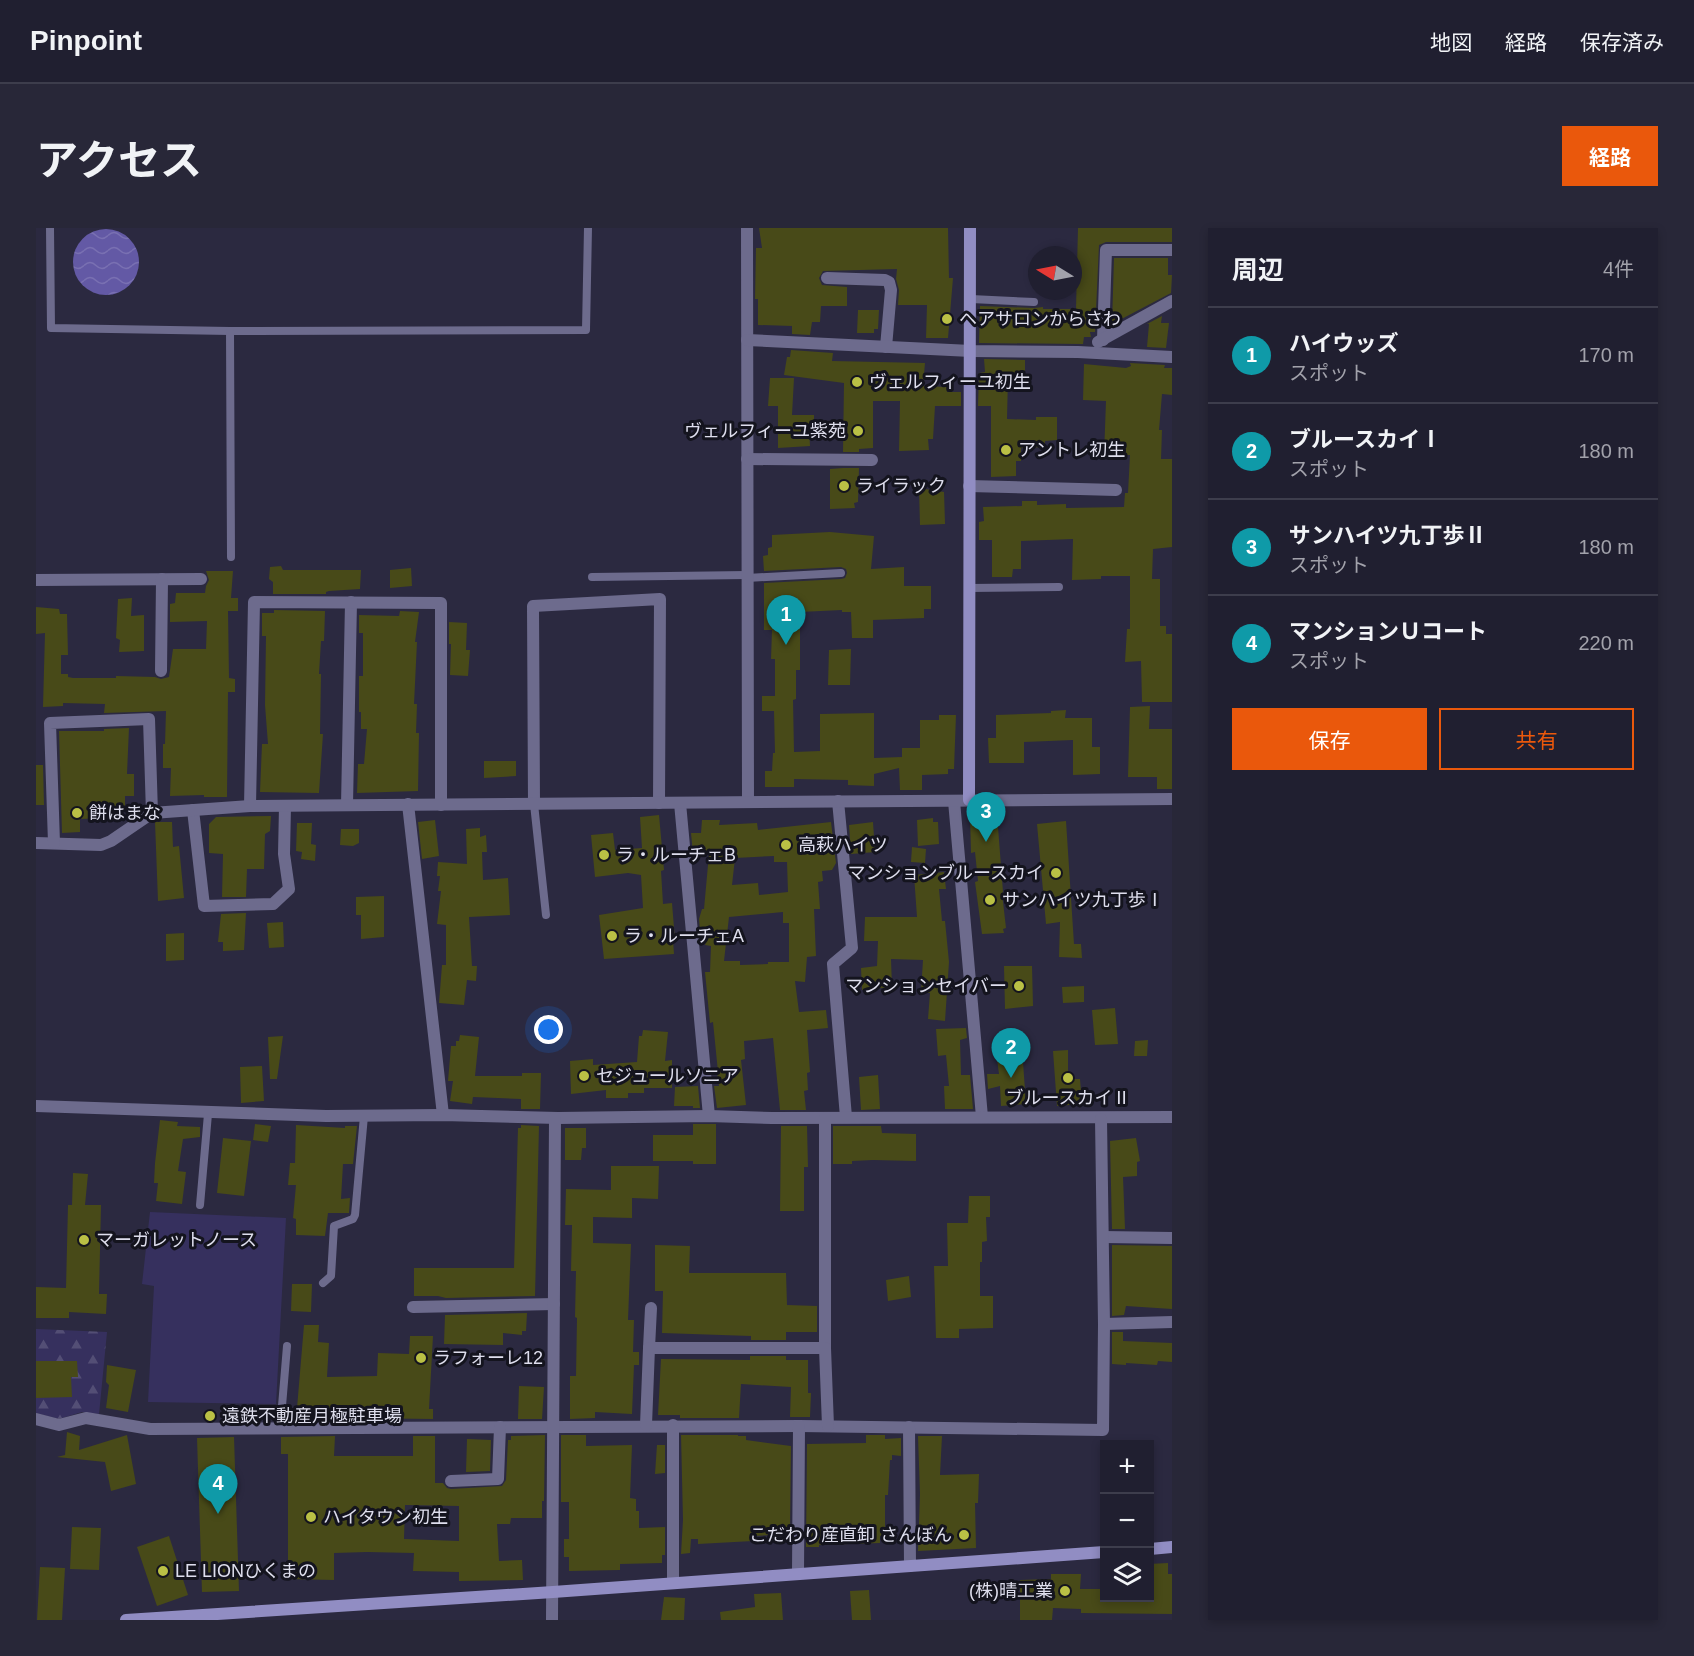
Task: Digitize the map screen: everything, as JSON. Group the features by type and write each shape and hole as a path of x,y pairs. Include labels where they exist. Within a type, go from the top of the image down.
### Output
{"street":[{"path":"747,228 748,802"},
{"path":"969,800 970,228"},
{"path":"1103,340 1106,250 1172,250"},
{"path":"827,278 890,282 886,347"},
{"path":"1078,352 1172,301"},
{"path":"747,340 970,351 1078,352 1172,357"},
{"path":"747,459 872,460"},
{"path":"969,486 1116,490"},
{"path":"161,671 162,579"},
{"path":"36,580 201,579"},
{"path":"534,804 533,606 660,599 659,803"},
{"path":"250,806 254,602 441,603 441,805"},
{"path":"347,805 351,602"},
{"path":"54,843 50,723 149,719 152,813"},
{"path":"36,843 101,845 111,841 152,813 250,806 1172,799"},
{"path":"838,801 852,948 833,964 846,1117"},
{"path":"954,801 982,1118"},
{"path":"680,803 709,1116"},
{"path":"408,804 443,1115"},
{"path":"194,810 204,906 273,904 289,889 284,854 285,806"},
{"path":"36,1106 208,1113 555,1118 709,1116 1101,1119 1172,1117"},
{"path":"552,1620 555,1118"},
{"path":"825,1118 825,1348 828,1426"},
{"path":"36,1419 59,1425 86,1418 150,1429 799,1425 1103,1430 1101,1119"},
{"path":"1103,1237 1172,1238"},
{"path":"413,1307 554,1304"},
{"path":"646,1425 651,1308"},
{"path":"1104,1324 1172,1322"},
{"path":"649,1348 825,1348"},
{"path":"673,1425 673,1583"},
{"path":"798,1574 799,1425"},
{"path":"451,1481 498,1479 500,1427"},
{"path":"909,1427 910,1566"},
{"path":"1154,1549 1172,1547"},
{"path":"126,1620 1100,1552"}],"lane":[{"path":"50,228 51,328 230,331 586,330 588,228"},
{"path":"970,299 1034,302"},
{"path":"230,331 231,557"},
{"path":"592,577 841,573"},
{"path":"969,588 1059,587"},
{"path":"534,804 546,915"},
{"path":"200,1205 208,1113"},
{"path":"323,1283 331,1276 334,1226 353,1220 355,1215 364,1116"},
{"path":"277,1428 282,1406 287,1346"}],"green space":[{"path":"150,1212 286,1218 276,1404 148,1402 154,1286 142,1284"},
{"path":"36,1329 107,1332 99,1414 82,1412 59,1419 36,1413"}],"water":[{"path":"112,229 130,238 137,249 139,262 137,275 130,286 119,293 100,295 82,286 75,275 73,256 82,238 93,231"}],"building":[{"path":"759,228 948,228 949,278 953,278 948,338 926,338 927,305 898,305 897,269 823,271 819,278 822,285 847,287 847,306 821,306 820,322 812,322 810,335 792,334 792,326 758,325 758,299 755,299 756,248 762,248"},
{"path":"1078,228 1172,228 1172,242 1106,242 1099,245 1095,332 1090,332 1091,337 1084,337 1083,344 979,343 980,306 1076,309 1076,300 1082,300 1082,246 1078,246"},
{"path":"1114,258 1168,258 1168,275 1172,275 1171,293 1112,324"},
{"path":"858,310 879,310 878,329 874,329 874,333 857,333"},
{"path":"1162,316 1161,323 1169,323 1166,348 1147,347 1149,324 1147,324"},
{"path":"791,350 833,353 832,361 925,363 923,386 947,387 947,392 961,392 961,406 935,406 933,439 928,439 929,450 899,451 900,401 873,401 873,448 859,449 859,452 843,452 844,383 784,375 787,357 790,357"},
{"path":"984,359 1025,360 1025,377 1008,377 1007,419 1036,420 1036,417 1057,417 1057,440 1045,441 1045,447 1021,448 1021,461 1016,461 1016,476 991,477 991,406 978,406 979,373 985,372"},
{"path":"1130,363 1165,365 1164,368 1172,368 1172,395 1162,394 1159,430 1162,430 1161,459 1172,459 1172,547 1153,549 1152,579 1160,579 1160,626 1166,626 1166,634 1172,634 1172,702 1142,702 1141,661 1125,662 1127,629 1130,629 1130,576 1101,576 1101,579 1072,580 1073,539 1021,541 1021,569 1013,569 1012,577 992,577 992,540 979,540 979,522 984,521 983,507 1022,506 1022,501 1037,501 1037,505 1066,504 1066,508 1124,507 1125,493 1128,493 1130,455 1104,455 1106,401 1083,400 1084,364 1126,368 1131,366"},
{"path":"770,378 794,378 792,415 814,415 814,427 809,428 810,446 778,448 778,406 768,406"},
{"name":"ライラック","path":"859,468 858,502 854,503 855,508 830,509 830,469"},
{"path":"919,488 944,492 945,524 920,525"},
{"path":"830,532 874,536 871,569 904,567 904,586 931,586 931,609 924,609 924,618 873,620 873,638 852,638 851,612 842,612 842,610 800,612 800,670 796,670 796,699 793,700 794,752 820,751 820,714 874,713 874,758 902,757 902,748 920,748 920,720 939,720 939,715 956,715 954,769 948,769 948,774 922,775 922,790 900,790 899,768 874,774 874,786 848,785 848,780 794,779 794,787 765,787 765,771 772,771 773,753 775,753 774,711 762,711 762,696 775,696 775,659 771,659 772,630 764,630 764,583 841,579 845,578 847,573 846,569 841,567 764,571 763,556 768,555 768,548 772,547 772,535"},
{"path":"281,566 283,570 361,570 360,589 329,591 326,594 273,594 273,582 269,579 270,567"},
{"path":"411,568 412,586 390,588 390,570"},
{"path":"206,571 233,571 231,598 238,598 238,611 228,611 229,678 235,679 235,692 228,692 227,797 170,796 171,768 163,768 166,711 104,713 105,704 63,703 63,706 43,707 45,633 36,634 36,607 59,609 60,614 67,614 68,655 61,655 61,674 68,674 68,677 73,678 116,678 116,676 161,679 169,677 173,649 206,649 207,621 170,622 170,604 175,603 176,593 205,593 209,580"},
{"path":"132,598 131,616 144,615 144,651 119,652 120,640 116,638 118,599"},
{"path":"274,610 325,611 324,641 321,641 319,674 321,674 320,734 323,734 319,793 260,792 262,744 268,744 265,705 266,636 262,636 262,613 274,613"},
{"path":"400,611 419,612 415,642 417,642 414,704 417,704 416,733 419,733 418,791 357,793 358,764 364,764 367,729 361,729 361,712 359,712 359,676 363,676 363,633 359,633 359,615 399,616"},
{"path":"449,622 467,623 466,650 470,650 468,676 450,675"},
{"path":"851,649 850,685 828,685 829,650"},
{"path":"1150,706 1149,729 1172,729 1172,789 1157,789 1157,777 1128,777 1130,707"},
{"path":"1066,710 1065,718 1092,718 1092,747 1100,747 1100,774 1073,775 1073,740 1024,742 1024,763 989,763 988,738 996,738 996,715 1051,713 1051,711"},
{"path":"129,728 127,774 134,774 134,796 125,796 125,807 105,808 105,818 80,819 80,832 62,833 59,731 104,731 104,729"},
{"path":"484,761 516,761 516,776 484,778"},
{"path":"36,765 43,765 44,805 36,805"},
{"path":"991,811 991,815 997,814 1006,928 1003,929 1004,933 982,934 975,882 978,881 975,852 971,853 970,814"},
{"path":"659,815 664,870 661,871 663,904 672,903 674,954 604,959 599,915 643,908 641,875 628,873 595,877 591,835 613,833 615,850 642,848 640,817"},
{"path":"271,816 270,831 265,834 264,869 247,869 246,897 222,897 223,854 209,853 209,824 216,817"},
{"path":"933,818 933,822 938,822 939,844 918,846 917,820"},
{"path":"435,820 439,856 422,859 418,822"},
{"path":"702,820 720,820 719,825 757,823 758,830 831,822 836,863 832,870 822,871 823,881 818,882 820,909 814,909 816,956 807,957 805,982 795,981 799,1012 826,1010 828,1028 807,1030 810,1072 807,1073 808,1090 804,1091 806,1110 780,1110 773,1038 744,1041 745,1059 741,1060 746,1105 717,1108 714,1086 719,1086 718,1072 705,972 710,972 711,946 705,945 706,942 701,942 699,919 704,909 709,854 693,854 691,833 701,833","holes":["774,856 774,862 787,862 788,892 759,895 758,883 732,885 735,858","783,912 783,923 789,923 789,962 740,965 740,961 724,961 729,917"]},
{"name":"マンションブルースカイ","path":"1066,821 1074,944 1081,944 1082,958 1059,957 1060,922 1046,924 1037,824"},
{"path":"155,822 172,822 173,847 179,846 184,898 158,901"},
{"path":"873,822 875,852 851,854 849,825"},
{"path":"297,823 312,823 311,844 316,845 315,861 301,859 302,852 296,851"},
{"path":"480,828 480,837 486,835 487,852 482,852 483,880 508,878 510,915 469,917 472,966 477,966 476,981 467,980 464,1005 439,1003 442,965 446,965 446,925 437,924 441,891 438,891 440,876 437,876 438,862 467,864 466,829"},
{"path":"341,829 359,829 359,843 353,846 340,845"},
{"path":"912,847 926,849 925,863 911,862"},
{"path":"944,872 946,889 939,889 949,962 945,1021 928,1019 930,993 921,992 923,960 891,959 892,987 862,990 861,968 877,966 878,941 864,941 865,917 917,917 914,875"},
{"path":"384,896 384,937 361,939 361,915 356,915 356,897"},
{"path":"246,913 244,950 223,951 223,942 218,942 221,914"},
{"path":"283,922 284,947 269,948 267,923"},
{"path":"184,933 184,960 166,961 166,934"},
{"name":"マンションセイバー","path":"1004,966 1032,966 1033,1006 1005,1009"},
{"path":"1084,986 1084,1002 1063,1003 1062,987"},
{"path":"1115,1008 1118,1044 1095,1045 1092,1010"},
{"path":"966,1028 967,1038 960,1040 961,1075 970,1075 973,1109 945,1109 944,1086 949,1086 946,1055 938,1056 936,1029"},
{"path":"643,1030 668,1032 665,1061 672,1060 672,1088 644,1088 644,1093 628,1093 628,1098 606,1098 606,1090 571,1094 570,1061 593,1059 593,1065 637,1062 639,1036 642,1036"},
{"path":"460,1035 479,1037 475,1076 522,1076 522,1073 541,1073 540,1109 521,1109 521,1099 473,1097 472,1104 450,1101 453,1081 448,1081 451,1046 456,1046"},
{"path":"283,1036 277,1079 270,1079 268,1037"},
{"path":"1148,1040 1147,1056 1134,1056 1135,1041"},
{"path":"1022,1048 1026,1104 1001,1106 1000,1086 988,1089 987,1074 999,1074 996,1051"},
{"name":"ブルースカイⅡ","path":"1068,1050 1068,1079 1080,1079 1082,1104 1057,1106 1053,1051"},
{"path":"262,1066 264,1101 241,1103 240,1067"},
{"path":"878,1075 880,1109 861,1110 859,1077"},
{"path":"698,1086 700,1108 674,1106 675,1087"},
{"path":"160,1120 178,1122 177,1126 200,1127 200,1137 183,1139 178,1171 186,1172 182,1204 156,1201 158,1183 154,1183"},
{"path":"255,1124 271,1126 268,1142 253,1140"},
{"path":"693,1124 716,1124 716,1164 693,1164 693,1161 653,1161 653,1135 693,1135"},
{"path":"296,1125 345,1128 345,1126 357,1126 353,1164 343,1164 341,1199 350,1198 349,1213 328,1213 325,1236 296,1235 296,1219 293,1218 296,1185 288,1185 290,1163 295,1163"},
{"path":"521,1125 539,1126 535,1296 446,1298 414,1296 414,1268 514,1268 518,1128 521,1128"},
{"path":"781,1126 807,1126 808,1167 804,1167 804,1211 780,1211"},
{"path":"833,1126 881,1126 882,1133 916,1134 916,1161 873,1160 852,1161 852,1164 833,1164"},
{"path":"565,1128 586,1128 586,1148 582,1148 581,1160 565,1160"},
{"path":"223,1138 251,1141 244,1196 217,1193"},
{"path":"1136,1138 1140,1161 1137,1162 1137,1176 1123,1177 1125,1229 1112,1229 1110,1141"},
{"path":"611,1166 659,1166 658,1199 632,1198 632,1218 593,1217 593,1243 631,1244 628,1320 634,1320 633,1352 639,1352 639,1365 634,1365 632,1414 595,1412 595,1418 570,1419 570,1376 576,1376 577,1318 575,1317 576,1271 571,1271 572,1225 565,1225 566,1189 611,1190"},
{"path":"73,1173 88,1174 85,1205 101,1205 99,1294 107,1294 106,1314 69,1312 69,1318 36,1318 36,1287 66,1288 68,1205 72,1205"},
{"path":"969,1196 990,1196 990,1217 986,1217 987,1241 982,1242 982,1262 980,1262 980,1296 993,1296 993,1328 959,1329 959,1338 936,1338 934,1266 948,1266 947,1223 968,1223"},
{"path":"655,1245 690,1246 689,1273 786,1273 787,1305 817,1306 817,1332 786,1332 786,1340 751,1340 751,1336 662,1333 663,1291 655,1291"},
{"path":"1112,1245 1172,1246 1172,1309 1126,1306 1124,1315 1112,1316"},
{"path":"909,1276 911,1297 888,1301 886,1280"},
{"path":"292,1284 312,1284 311,1312 291,1311"},
{"path":"527,1313 526,1331 522,1331 522,1335 503,1333 503,1345 444,1344 445,1315"},
{"path":"304,1325 319,1325 318,1342 329,1343 327,1377 377,1376 378,1353 409,1354 410,1336 433,1336 429,1409 433,1409 433,1419 296,1420"},
{"path":"1112,1332 1123,1332 1123,1341 1172,1343 1172,1362 1158,1361 1157,1365 1112,1364"},
{"path":"750,1356 786,1356 786,1360 808,1360 808,1393 811,1393 810,1417 790,1417 791,1387 741,1384 739,1418 680,1418 680,1415 658,1415 661,1359 750,1360"},
{"path":"36,1361 77,1361 78,1377 71,1377 72,1397 36,1398"},
{"path":"107,1365 136,1370 128,1412 106,1408 109,1385 106,1382"},
{"path":"519,1386 544,1387 542,1419 518,1419"},
{"path":"67,1432 80,1436 79,1450 127,1435 136,1484 111,1491 105,1462 57,1457 65,1455"},
{"path":"545,1435 542,1518 511,1518 510,1524 497,1524 499,1561 522,1560 523,1580 459,1581 459,1572 413,1571 414,1553 367,1552 334,1553 334,1580 288,1579 288,1454 281,1454 281,1437 335,1436 334,1456 413,1456 413,1436 435,1436 435,1483 443,1483 451,1489 502,1486 506,1480 508,1440 511,1440 511,1436","holes":["405,1505 459,1506 459,1541 404,1539"]},
{"path":"561,1435 586,1435 586,1446 632,1445 630,1498 636,1499 639,1528 665,1527 665,1555 662,1555 662,1563 620,1564 620,1570 569,1571 569,1557 564,1557 564,1539 569,1539 569,1502 561,1502"},
{"path":"681,1435 738,1435 746,1436 746,1440 791,1446 790,1534 753,1536 753,1541 698,1544 698,1539 691,1539 690,1553 681,1554 683,1520"},
{"path":"866,1435 885,1435 885,1439 901,1438 901,1456 892,1455 892,1460 890,1460 888,1495 885,1495 885,1536 880,1536 880,1543 806,1547 807,1444 866,1443"},
{"path":"918,1436 942,1436 940,1475 979,1474 978,1503 975,1503 976,1548 918,1551 920,1494"},
{"path":"234,1437 239,1591 202,1592 197,1438"},
{"path":"467,1439 491,1440 490,1471 466,1472"},
{"path":"657,1445 665,1445 665,1473 655,1474"},
{"path":"72,1527 101,1528 99,1570 70,1569"},
{"name":"LE LIONひくまの","path":"169,1536 188,1595 157,1606 137,1547"},
{"path":"1168,1563 1168,1574 1172,1574 1172,1614 1081,1613 1081,1609 1053,1608 1052,1620 1020,1620 1020,1580 1051,1579 1051,1574 1081,1574 1080,1589 1100,1589 1100,1602 1154,1602 1154,1564"},
{"path":"40,1567 65,1568 62,1620 37,1620"},
{"path":"869,1590 871,1620 852,1620 850,1591"},
{"path":"781,1593 783,1620 721,1620 720,1612 755,1607 754,1594"},
{"path":"664,1597 685,1598 684,1620 661,1620"}],"place":[{"name":"ヘアサロンからさわ","path":"947,319"},
{"name":"ヴェルフィーユ初生","path":"857,382"},
{"name":"ヴェルフィーユ紫苑","path":"858,431"},
{"name":"アントレ初生","path":"1006,450"},
{"name":"ライラック","path":"844,486"},
{"name":"ハイウッズ","path":"786,645"},
{"name":"餅はまな","path":"77,813"},
{"name":"サンハイツ九丁歩Ⅱ","path":"986,842"},
{"name":"高萩ハイツ","path":"786,845"},
{"name":"ラ・ルーチェB","path":"604,855"},
{"name":"マンションブルースカイ","path":"1056,873"},
{"name":"サンハイツ九丁歩Ⅰ","path":"990,900"},
{"name":"ラ・ルーチェA","path":"612,936"},
{"name":"マンションセイバー","path":"1019,986"},
{"name":"セジュールソニア","path":"584,1076"},
{"name":"ブルースカイⅠ","path":"1011,1078"},
{"name":"ブルースカイⅡ","path":"1068,1078"},
{"name":"マーガレットノース","path":"84,1240"},
{"name":"ラフォーレ12","path":"421,1358"},
{"name":"遠鉄不動産月極駐車場","path":"210,1416"},
{"name":"マンションＵコート","path":"218,1514"},
{"name":"ハイタウン初生","path":"311,1517"},
{"name":"こだわり産直卸 さんぼん","path":"964,1535"},
{"name":"LE LIONひくまの","path":"163,1571"},
{"name":"(株)晴工業","path":"1065,1591"}]}
